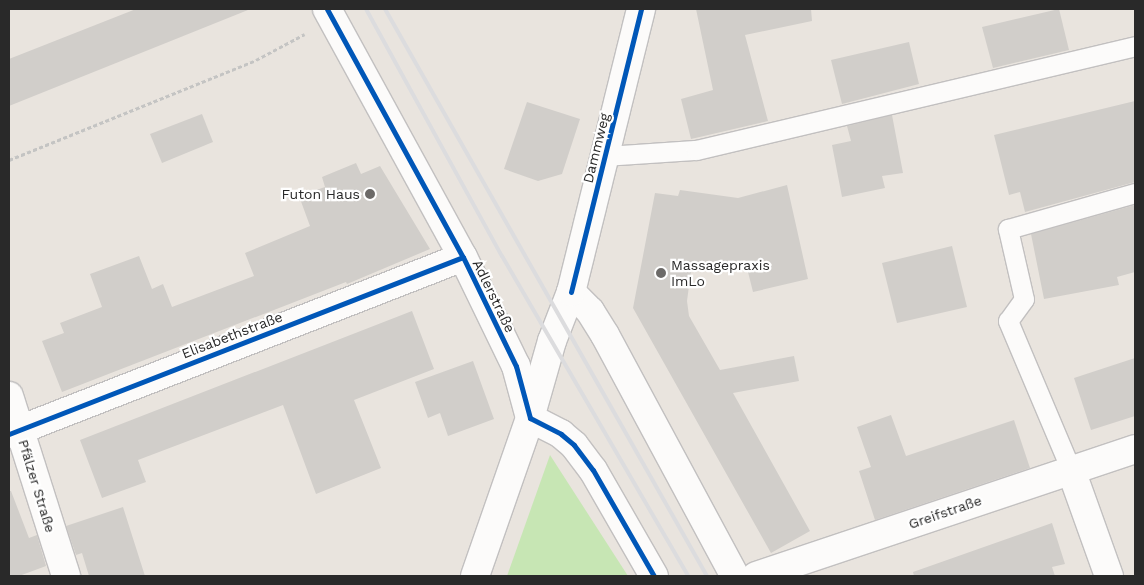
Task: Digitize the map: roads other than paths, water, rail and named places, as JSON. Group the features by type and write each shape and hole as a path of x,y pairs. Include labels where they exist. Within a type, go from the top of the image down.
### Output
{"street":[{"name":"Dammweg","path":"475,576 530,418 552,342 573,298 641,9"},
{"name":"Adlerstraße","path":"330,15 462,257 516,366 530,418"},
{"name":"Elisabethstraße","path":"14,432 462,257"},
{"path":"573,298 605,335 735,576"},
{"name":"Pfälzer Straße","path":"9,396 14,432 66,576"},
{"path":"530,418 561,434 584,457 654,576"},
{"name":"Greifstraße","path":"756,576 1135,449"},
{"path":"1071,470 1109,576"}],"lane":[{"path":"605,156 696,150 1135,46"},
{"path":"1071,470 1008,321 1024,299 1008,229 1135,193"}],"railway":[{"path":"366,9 502,256 688,576"},
{"path":"385,9 707,576"}],"place":[{"name":"Futon Haus","path":"370,194"},
{"name":"Massagepraxis ImLo","path":"661,273"}]}
